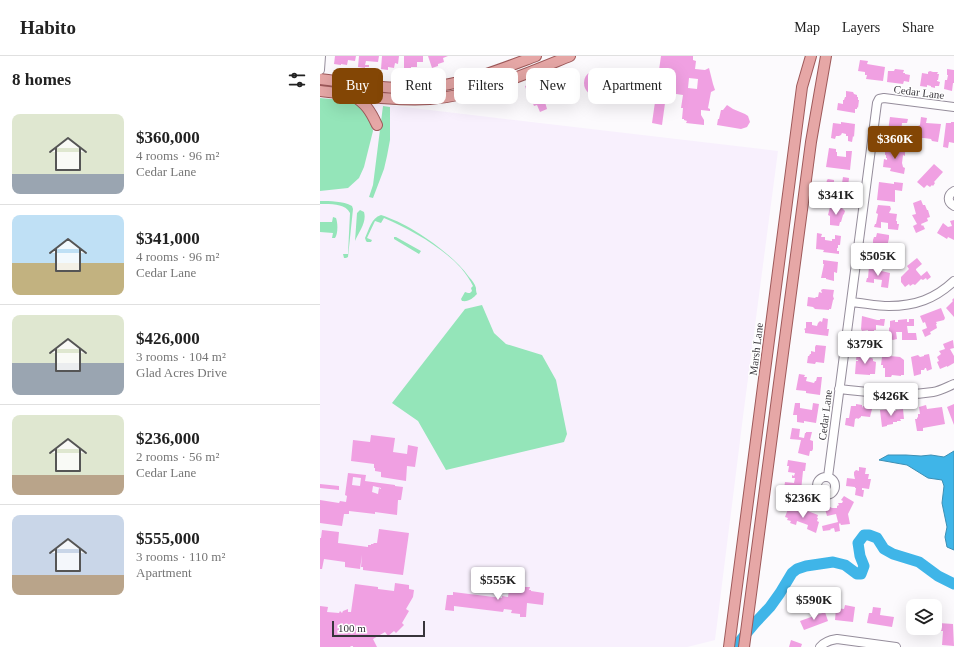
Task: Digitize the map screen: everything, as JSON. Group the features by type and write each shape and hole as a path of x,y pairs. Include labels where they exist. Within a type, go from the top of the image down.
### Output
{"main road":[{"path":"320,79 382,87 409,88 440,86 481,76 536,56"},
{"name":"Marsh Lane","path":"729,647 802,87 810,56"},
{"path":"744,647 811,142 826,56"},
{"path":"383,98 431,99 449,96 500,83 565,57"},
{"path":"320,91 332,92"},
{"path":"364,104 372,114 377,125"}],"street":[{"path":"320,70 322,56"},
{"name":"Cedar Lane","path":"828,477 877,103 879,99 884,98 954,107"},
{"path":"954,191 950,193 948,198 950,203 954,206"},
{"path":"851,302 888,306 908,305 928,299 944,290 954,281"},
{"path":"840,389 911,395 935,392 954,384"},
{"path":"820,647 822,644 837,639 896,647"}],"shaded area":[{"path":"320,97 332,98 332,104 379,104 778,151 715,640 687,647 320,647"}],"green space":[{"path":"320,98 332,99 332,104 358,104 369,111 373,131 364,167 359,178 348,188 320,191"},
{"path":"383,106 390,107 390,140 384,169 373,198 369,197 373,185"},
{"path":"320,201 341,202 352,206 353,209 348,257 346,258 344,258 343,254 348,254 350,213 345,207 333,204 320,204"},
{"path":"360,210 364,212 365,216 362,227 355,241 357,213"},
{"path":"381,215 405,225 417,232 430,240 452,258 471,279 476,287 477,294 469,300 462,301 461,299 465,292 470,293 473,286 461,268 435,246 394,222 384,218 381,223 375,221 367,238 372,240 371,242 367,242 365,238 371,225 375,219"},
{"path":"333,217 336,218 337,223 335,238 332,238 333,233 320,232 320,222 332,222"},
{"path":"394,237 421,251 419,254 394,239"},
{"path":"482,305 494,333 506,344 542,355 556,380 567,434 564,442 446,470 418,421 392,403 465,309"}],"water":[{"path":"954,451 954,550 947,547 945,537 947,527 942,503 944,486 942,480 928,478 907,465 879,460 888,455 931,455 944,457"}],"building":[{"path":"335,56 356,56 355,61 348,60 347,65 341,65 334,64"},
{"path":"359,56 379,56 378,62 366,61 365,65 369,65 369,67 358,67"},
{"path":"382,56 399,56 398,64 395,63 394,68 388,67 388,70 381,68"},
{"path":"404,56 423,56 423,62 417,62 417,67 404,68"},
{"path":"428,56 448,56 443,58 444,62 432,68"},
{"path":"661,56 693,56 693,60 696,61 695,69 705,70 709,68 715,90 711,92 708,108 710,111 701,110 704,125 686,123 687,121 682,119 683,108 681,108 683,95 676,94 676,68 659,68","holes":["689,78 698,79 697,89 688,88"]},
{"path":"860,60 868,61 867,64 885,67 883,81 866,79 867,75 865,75 865,72 858,71"},
{"path":"895,69 904,70 903,73 910,75 909,82 904,81 903,84 887,82 888,71 894,71"},
{"path":"947,69 954,70 954,83 952,91 944,89 945,80 947,80 948,75"},
{"path":"930,71 938,72 937,74 939,74 937,81 940,82 939,86 935,86 935,88 927,85 927,87 920,86 922,73 928,74"},
{"path":"588,74 588,92 585,88 585,78"},
{"path":"846,91 853,92 858,97 858,108 857,107 857,109 855,109 855,113 837,110 838,103 843,104 843,100 846,97"},
{"path":"533,104 546,104 547,109 540,112 537,105 534,106"},
{"path":"655,104 665,104 662,125 652,123"},
{"path":"727,105 748,116 750,122 747,127 741,129 717,125 721,110 723,110"},
{"path":"890,117 908,119 907,123 902,123 901,132 905,133 904,143 895,142 896,140 887,138"},
{"path":"921,117 927,118 926,123 941,124 938,142 924,138 922,138 921,141 918,140 918,142 914,140 916,127 920,125"},
{"path":"841,122 855,124 852,142 848,141 848,136 846,136 846,134 842,133 839,136 836,136 835,139 831,138 833,123 841,124"},
{"path":"954,122 954,143 949,142 948,148 943,147 946,123"},
{"path":"885,147 905,150 905,156 903,155 902,163 903,167 905,168 904,174 890,171 891,168 883,167 884,159 887,160 885,155"},
{"path":"829,148 836,149 837,156 846,157 846,151 852,151 850,170 826,167"},
{"path":"934,164 943,172 934,182 935,183 933,186 932,185 930,187 927,185 924,188 917,182"},
{"path":"843,177 849,178 847,197 824,194 828,179 834,180 835,183 841,184"},
{"path":"879,182 894,184 894,182 903,183 902,191 895,190 895,202 877,200"},
{"path":"921,200 923,205 925,205 928,210 930,217 927,218 928,221 921,224 925,229 916,233 913,226 917,224 912,215 916,214 913,203"},
{"path":"878,205 890,206 891,209 889,213 897,214 896,221 897,224 899,224 898,230 888,229 888,223 881,222 881,228 874,227 878,214 876,213"},
{"path":"830,207 841,207 845,211 839,226 830,225 830,216 828,215"},
{"path":"954,220 954,240 948,237 947,239 937,233 943,223 948,227 952,226 950,221"},
{"path":"817,233 822,234 821,237 825,237 825,240 832,241 832,239 835,239 835,235 841,236 840,245 838,245 837,248 839,254 823,252 824,250 816,249"},
{"path":"877,233 889,235 887,247 892,247 889,257 881,255 881,252 873,251 873,240"},
{"path":"917,258 922,264 916,270 921,276 927,271 931,277 927,280 926,278 923,280 921,279 915,285 913,284 910,286 909,284 905,287 901,282 901,277 909,269 907,266"},
{"path":"823,260 838,262 837,273 834,272 834,281 821,278 824,264"},
{"path":"869,266 878,267 877,270 890,273 888,288 881,287 882,280 874,279 874,283 866,282 868,278"},
{"path":"821,290 834,290 834,299 831,309 815,309 807,306 808,297 818,297 819,292 822,293"},
{"path":"954,298 954,317 946,308"},
{"path":"941,308 945,318 944,320 936,322 937,328 925,337 922,330 927,328 925,322 923,323 920,316"},
{"path":"862,316 877,320 885,319 884,326 876,325 876,330 874,330 874,333 884,335 883,342 871,341 872,338 867,338 868,330 862,331 861,329"},
{"path":"823,318 828,319 828,336 805,333 804,329 806,328 806,322 812,322 812,325 817,326 820,321 822,322"},
{"path":"907,319 907,322 909,322 909,319 914,319 914,326 907,326 908,333 916,333 917,340 902,340 902,332 896,332 897,339 890,339 890,321 895,320 895,322 898,322 898,320"},
{"path":"953,340 954,348 950,349 954,356 954,363 940,369 937,362 939,361 937,357 941,354 939,351 945,349 943,344"},
{"path":"816,345 826,346 824,363 807,363 808,356 811,354 811,351 815,352"},
{"path":"857,352 867,353 866,358 872,358 873,361 876,362 875,374 855,374 856,361 858,361 856,360"},
{"path":"929,354 932,369 927,371 925,368 924,370 921,370 921,374 914,376 911,357 918,355 920,357"},
{"path":"882,357 900,357 904,360 904,375 892,375 891,377 885,377 885,368 881,365"},
{"path":"799,374 807,377 806,381 814,383 817,377 822,377 820,395 796,390"},
{"path":"795,403 800,403 800,408 812,410 813,403 819,404 816,423 804,421 804,423 797,422 797,415 793,415"},
{"path":"856,404 862,405 862,408 863,406 868,406 868,408 872,409 870,417 861,416 858,419 855,419 854,427 845,425 846,418 849,418 851,406 856,406"},
{"path":"954,404 954,425 947,407"},
{"path":"926,405 927,409 942,407 945,424 923,428 923,431 917,431 915,419 917,419 918,414 920,414 919,407"},
{"path":"895,409 896,411 903,409 904,419 900,419 901,421 893,422 893,424 882,427 880,410"},
{"path":"792,428 800,429 799,437 804,438 806,432 812,432 810,440 813,441 813,449 810,451 809,456 798,453 801,440 790,439"},
{"path":"371,435 395,438 393,452 407,454 408,445 418,447 415,467 407,466 406,481 381,477 381,472 375,471 374,464 351,461 353,440 370,442"},
{"path":"788,460 806,463 805,471 803,471 801,491 784,497 785,482 794,483 795,478 792,478 792,475 794,476 795,473 788,472"},
{"path":"859,467 866,468 865,474 869,474 868,479 871,479 869,489 862,488 862,490 864,490 863,497 855,495 855,487 846,486 847,478 855,479 854,472 856,470 859,471"},
{"path":"348,473 366,475 365,481 403,487 401,500 398,500 397,515 349,511 349,514 344,514 342,526 320,523 320,500 339,503 340,501 346,502 347,496 345,495","holes":["353,477 361,478 360,486 352,485","373,486 381,488 379,488 378,494 372,492"]},
{"path":"320,484 339,486 339,490 320,488"},
{"path":"844,496 854,502 848,514 850,524 841,525 840,523 840,531 835,532 834,528 823,531 822,526 838,522 836,514 827,516 825,509 830,507 837,508 839,505 838,503 842,503 843,501 841,500"},
{"path":"793,506 795,510 803,513 805,510 818,515 817,521 819,522 816,533 807,529 808,525 797,521 796,525 787,520 788,518 785,517 788,509"},
{"path":"379,529 409,533 403,575 363,570 363,567 361,567 362,555 360,569 345,567 345,562 324,559 322,569 320,569 320,538 322,530 339,532 338,543 368,547 368,545 377,543"},
{"path":"510,582 524,584 523,587 530,587 529,590 531,591 544,593 543,605 527,603 526,617 520,617 520,614 511,613 512,610 504,609 503,612 454,606 454,611 445,610 447,595 453,595 453,592 502,598 502,596 508,597"},
{"path":"395,583 409,585 409,589 414,590 413,597 406,609 409,611 402,623 404,625 396,633 394,631 388,636 385,632 373,639 377,647 320,647 320,606 328,607 327,612 339,613 340,611 342,613 348,609 348,612 351,612 355,584 394,591"},
{"path":"845,605 855,607 853,622 835,620 836,608 844,609"},
{"path":"873,607 881,608 880,615 894,617 892,627 867,623 869,613 872,613"},
{"path":"825,612 828,621 804,630 800,621"},
{"path":"942,623 953,624 954,646 942,645"},
{"path":"791,640 802,644 801,647 789,647"}],"waterway":[{"path":"735,647 770,607 792,573 797,569 806,566 833,562 845,565 857,574 861,574 864,566 860,556 858,543 864,535 877,538 884,549 893,554 919,562 938,576 954,584"}]}
